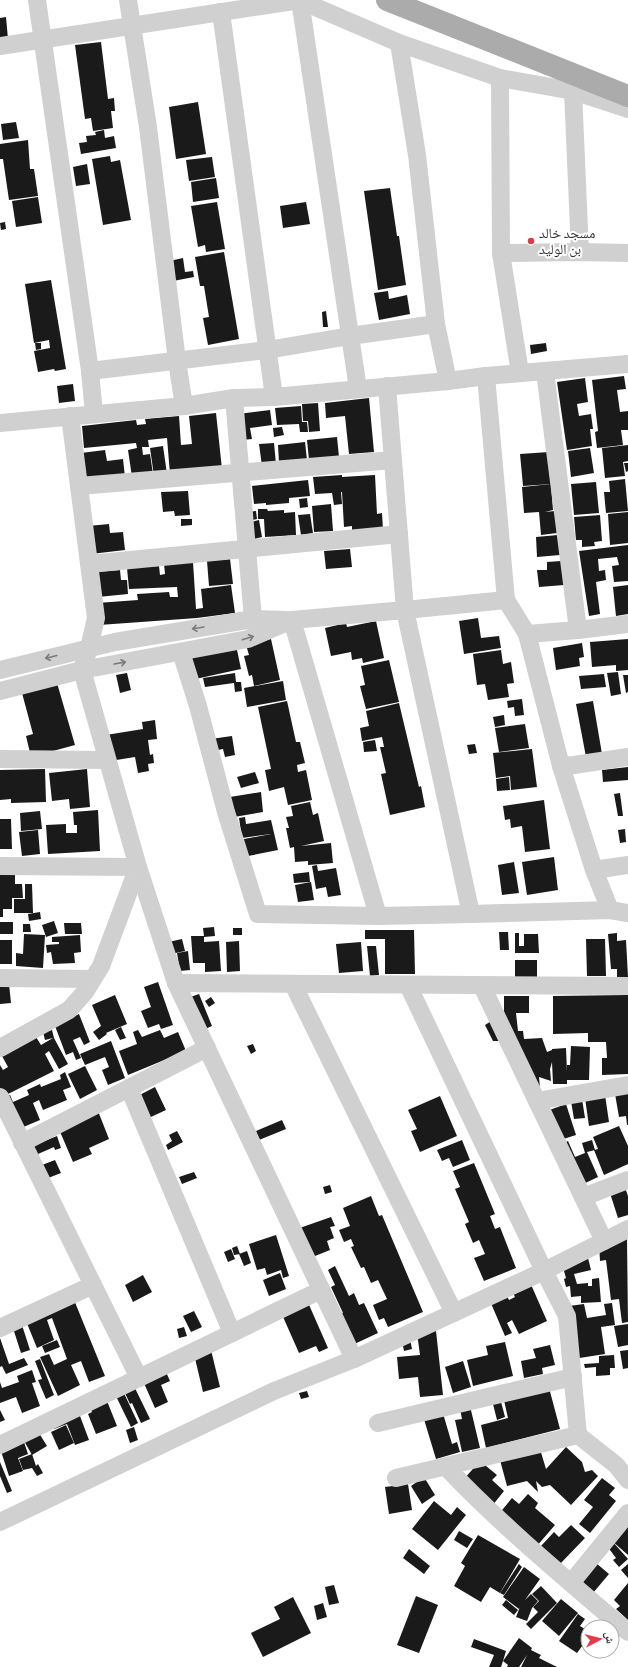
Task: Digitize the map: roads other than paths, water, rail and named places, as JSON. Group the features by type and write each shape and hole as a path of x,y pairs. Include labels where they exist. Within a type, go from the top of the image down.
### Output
{"main road":[{"path":"387,0 628,96"}],"street":[{"path":"37,0 90,370 94,414"},
{"path":"128,0 148,128 184,406"},
{"path":"0,46 299,0 399,43 500,78 573,91 628,109"},
{"path":"299,0 358,389"},
{"path":"221,12 274,397"},
{"path":"399,43 417,155 436,324 448,381"},
{"path":"500,78 501,253 520,373"},
{"path":"573,91 580,252"},
{"path":"501,253 580,252 628,254"},
{"path":"90,370 267,350 350,336 436,324"},
{"path":"1,418 94,414 184,406 234,398 274,397 448,381 486,376 628,364"},
{"path":"545,372 578,630"},
{"path":"486,376 506,600 527,634 561,766 594,870 610,910"},
{"path":"387,386 405,610 471,914"},
{"path":"234,398 253,619"},
{"path":"70,416 96,618 82,670 138,867 176,983 354,1359"},
{"path":"79,486 393,460"},
{"path":"89,564 399,534"},
{"path":"0,670 89,648 253,619 292,620 506,600"},
{"path":"0,691 82,670 248,639 292,620"},
{"path":"292,620 378,916"},
{"path":"527,634 628,624"},
{"path":"181,652 198,706 226,812 258,914 378,916 610,910 628,913"},
{"path":"561,766 628,757"},
{"path":"0,759 107,760"},
{"path":"594,870 628,865"},
{"path":"0,866 138,867"},
{"path":"0,1048 69,1010 85,992 101,966 138,867"},
{"path":"0,978 93,979"},
{"path":"176,983 628,986"},
{"path":"293,984 454,1313"},
{"path":"408,985 544,1271 567,1316 578,1435"},
{"path":"482,986 604,1241"},
{"path":"22,1143 207,1048"},
{"path":"537,1101 628,1085"},
{"path":"129,1088 232,1333"},
{"path":"0,1097 139,1378"},
{"path":"583,1197 628,1180"},
{"path":"0,1522 274,1391 354,1359 544,1271 628,1229"},
{"path":"0,1328 93,1285"},
{"path":"0,1445 321,1290"},
{"path":"378,1423 573,1377"},
{"path":"396,1478 578,1435 622,1463 628,1480"},
{"path":"446,1467 469,1492 628,1632"},
{"path":"571,1583 628,1512"}],"place":[{"name":"مسجد خالد بن الوليد","path":"531,241"}]}
